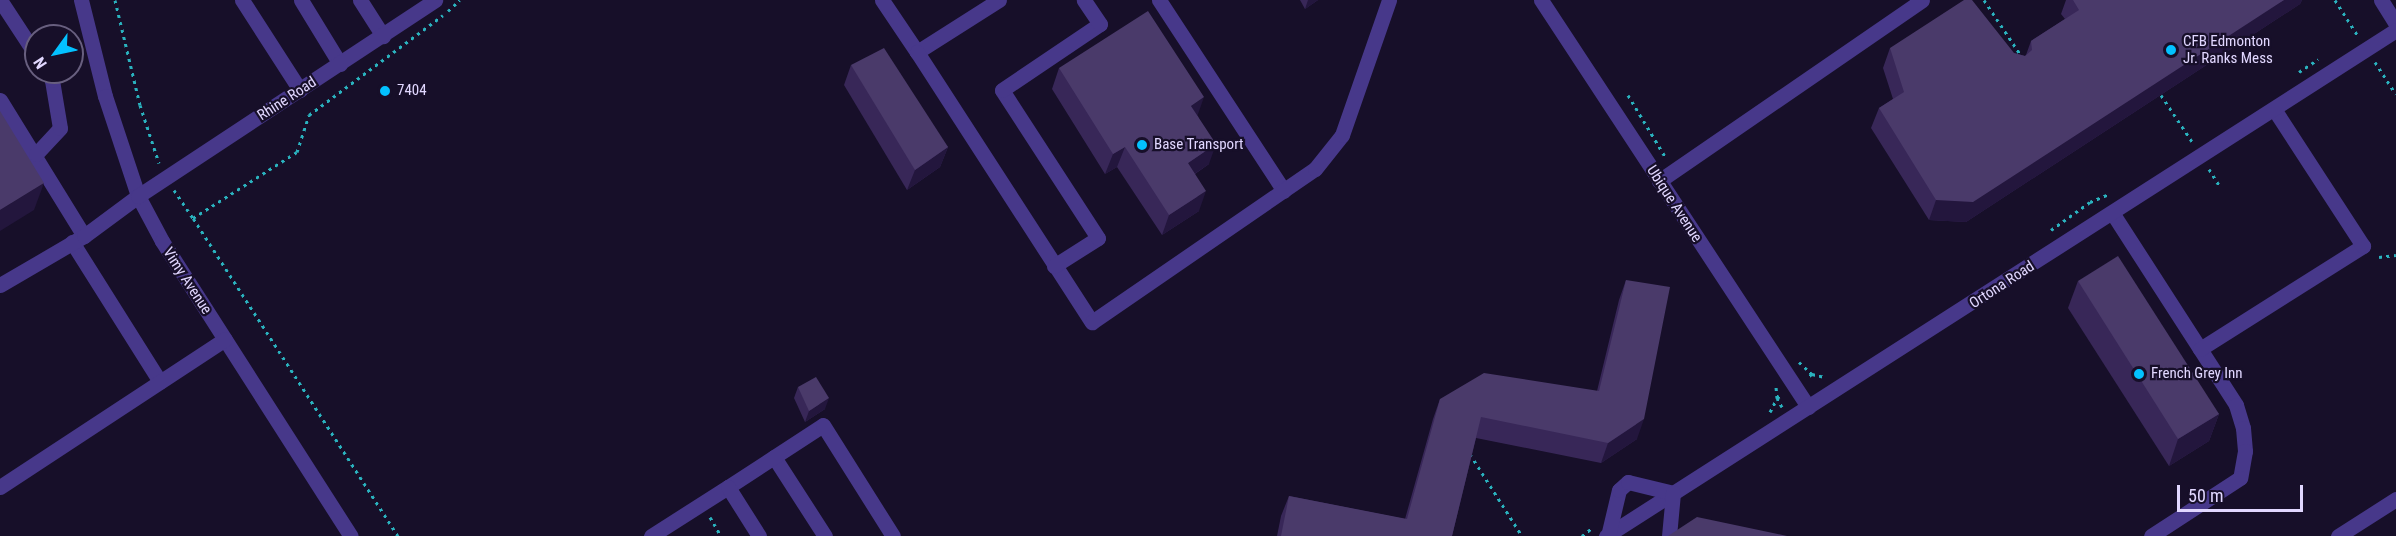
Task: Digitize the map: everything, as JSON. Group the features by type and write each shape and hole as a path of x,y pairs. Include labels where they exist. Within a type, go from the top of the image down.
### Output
{"street":[{"path":"0,0 24,37"},
{"name":"Vimy Avenue","path":"81,0 105,96 138,196 162,241 351,536"},
{"path":"242,0 300,90"},
{"path":"301,0 340,64"},
{"path":"360,0 383,36"},
{"path":"917,52 999,0"},
{"path":"1054,266 1098,238 1002,90 1100,24 1084,0"},
{"path":"1159,0 1284,191"},
{"path":"888,2 917,52 1092,322 1316,169 1342,135 1389,0"},
{"name":"Ubique Avenue","path":"1541,0 1808,407"},
{"path":"1659,181 1922,0"},
{"path":"2381,0 2396,24"},
{"name":"Rhine Road","path":"0,285 78,239 166,177 383,36 429,2"},
{"name":"Ortona Road","path":"1607,536 2113,214 2396,30"},
{"path":"36,154 60,128 53,84"},
{"path":"0,100 36,154 78,239 160,382"},
{"path":"2200,349 2363,246 2274,109"},
{"path":"2113,214 2236,405 2243,428 2245,451 2240,478 2151,536"},
{"path":"0,487 225,339"},
{"path":"651,536 823,425 893,536"},
{"path":"774,457 825,536"},
{"path":"1607,536 1622,485 1628,482 1673,494 1669,536"},
{"path":"728,487 759,536"},
{"path":"2338,536 2396,499"}],"path":[{"path":"115,0 146,127 166,177 398,536"},
{"path":"193,218 297,152 309,115 421,35 460,0"},
{"path":"1984,0 2024,62"},
{"path":"2161,95 2220,185"},
{"path":"2379,257 2396,255"},
{"path":"1767,416 1777,398 1776,383"},
{"path":"1469,453 1522,536"},
{"path":"1582,536 1595,523"}],"building":[{"path":"1964,0 1972,0 2014,53 2025,56 2032,50 2031,41 2079,10 2073,0 2284,0 1973,202 1936,200 1879,108 1904,92 1890,48"},
{"name":"Base Transport","path":"1148,11 1204,97 1191,106 1216,144 1188,163 1206,191 1169,215 1125,147 1113,154 1059,68"},
{"path":"884,48 948,147 915,170 851,65"},
{"path":"0,111 44,183 0,210"},
{"path":"2118,256 2219,414 2178,439 2078,281"},
{"path":"1626,280 1670,287 1644,419 1608,443 1481,417 1452,536 1281,536 1289,496 1407,519 1440,399 1484,373 1599,391"},
{"path":"816,377 829,398 809,411 798,387"},
{"path":"1697,517 1787,536 1668,536"}],"place":[{"name":"CFB Edmonton Jr. Ranks Mess","path":"2171,50"},
{"name":"7404","path":"385,91"},
{"name":"Base Transport","path":"1142,145"},
{"name":"French Grey Inn","path":"2139,374"}]}
